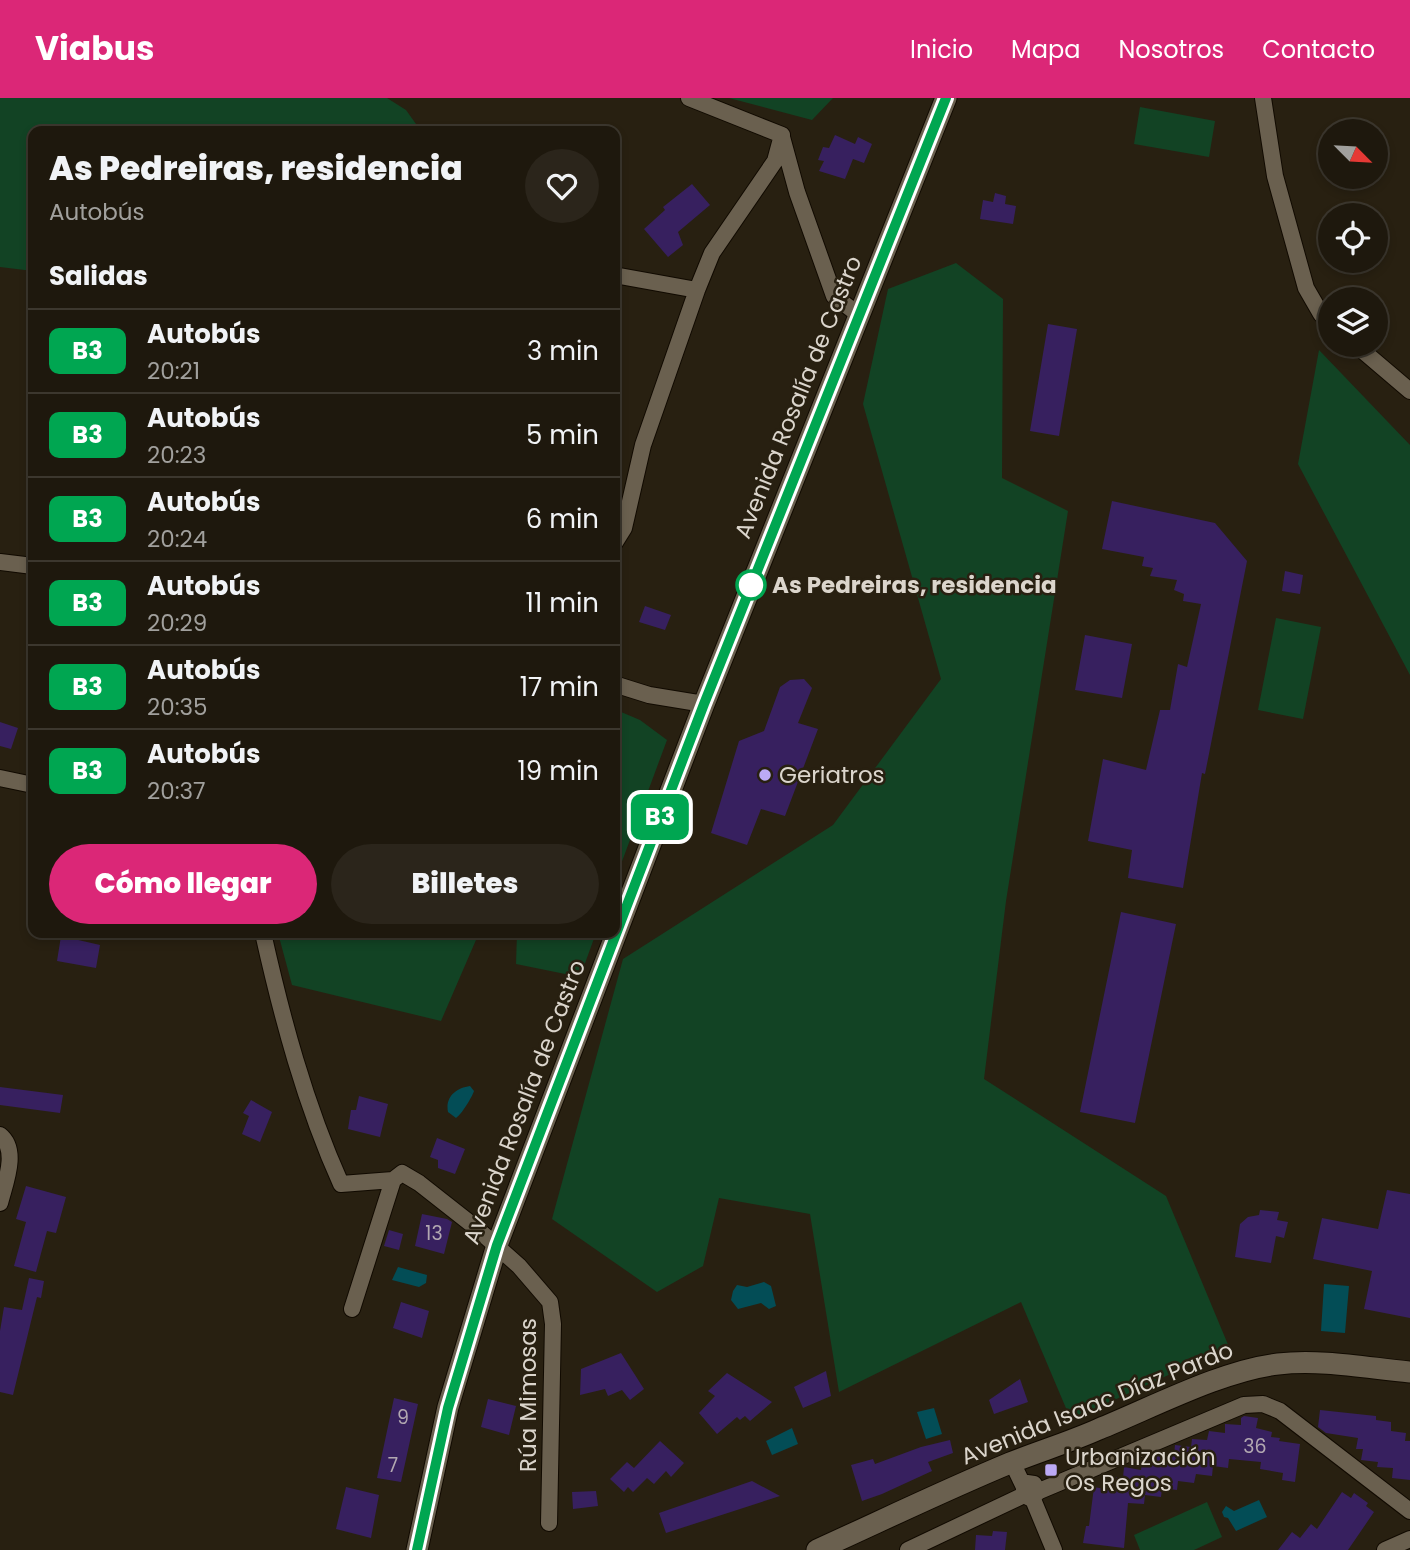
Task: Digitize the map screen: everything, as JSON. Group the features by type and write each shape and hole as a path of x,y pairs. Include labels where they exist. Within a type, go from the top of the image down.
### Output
{"street":[{"path":"693,98 782,135"},
{"name":"Avenida Rosalía de Castro","path":"620,924 704,704 946,98"},
{"path":"1264,98 1275,176 1306,288 1318,309"},
{"path":"782,135 797,192 834,296 859,315"},
{"path":"620,534 624,528 643,445 712,253 775,161 782,135"},
{"path":"620,276 697,290"},
{"path":"1370,357 1410,391"},
{"path":"0,562 28,565"},
{"path":"620,686 649,695 704,704"},
{"path":"0,778 28,784"},
{"path":"264,938 291,1046 324,1146 341,1184 393,1180 352,1309"},
{"name":"Avenida Rosalía de Castro","path":"417,1550 448,1408 497,1245 614,938"},
{"path":"0,1135 6,1139 11,1154 0,1203"},
{"name":"Rúa Mimosas","path":"393,1180 402,1173 419,1183 497,1245 550,1302 554,1324 549,1523"},
{"name":"Avenida Isaac Díaz Pardo","path":"817,1550 1012,1462 1063,1445 1201,1386 1248,1370 1278,1364 1306,1364 1410,1373"},
{"path":"908,1550 1029,1493 1244,1405 1262,1404 1280,1411 1410,1511"},
{"path":"1012,1462 1054,1550"},
{"path":"1385,1550 1410,1539"}],"green space":[{"path":"0,98 387,98 406,110 417,126 28,126 28,270 0,267"},
{"path":"729,98 833,98 812,120"},
{"path":"1140,107 1215,121 1209,157 1134,144"},
{"path":"956,263 1003,299 1002,478 1068,511 1006,901 984,1079 1166,1196 1229,1347 1071,1420 1021,1302 839,1392 810,1214 719,1198 703,1266 657,1292 552,1219 623,959 833,825 941,679 863,404 888,289"},
{"path":"1318,355 1326,357 1410,445 1410,675 1298,464"},
{"path":"1276,618 1321,627 1303,719 1258,710"},
{"path":"620,712 640,720 667,740 620,867"},
{"path":"279,938 477,938 441,1021 292,985"},
{"path":"517,938 594,938 580,977 516,964"},
{"path":"1207,1502 1222,1537 1194,1550 1140,1550 1134,1535"}],"water":[{"path":"470,1086 473,1094 456,1118 448,1112 448,1102 456,1091"},
{"path":"398,1267 427,1275 426,1283 419,1287 392,1280"},
{"path":"764,1282 771,1286 776,1306 769,1309 761,1303 738,1309 731,1300 737,1285 747,1287"},
{"path":"1324,1284 1349,1286 1345,1333 1321,1331"},
{"path":"934,1408 942,1434 926,1439 917,1412"},
{"path":"792,1428 798,1444 772,1455 766,1441"},
{"path":"1259,1500 1267,1517 1236,1531 1228,1518 1224,1517 1222,1512 1226,1506 1234,1511"}],"building":[{"path":"835,135 855,144 858,137 872,144 864,163 853,159 845,179 819,171 824,161 818,160 823,147 829,148"},
{"path":"692,184 710,205 678,232 683,245 668,257 644,229 665,210 663,207"},
{"path":"995,193 1006,196 1005,204 1016,206 1013,224 980,219 983,200 993,202"},
{"path":"1048,324 1077,329 1059,436 1030,431"},
{"path":"1112,501 1215,523 1247,561 1205,774 1202,773 1183,888 1128,878 1132,850 1088,841 1103,759 1146,770 1160,710 1170,710 1178,664 1187,667 1201,604 1183,601 1184,594 1174,590 1177,580 1150,576 1153,568 1142,566 1144,557 1102,549"},
{"path":"1285,571 1303,575 1300,594 1282,591"},
{"path":"645,606 671,615 665,630 639,622"},
{"path":"1085,635 1132,644 1122,698 1075,690"},
{"name":"Geriatros","path":"804,679 812,688 798,723 818,729 785,816 761,809 747,845 711,833 739,741 764,731 780,687 790,680"},
{"path":"0,722 18,728 11,749 0,746"},
{"path":"1121,912 1176,924 1135,1123 1080,1112"},
{"path":"61,938 100,945 96,968 57,961"},
{"path":"0,1087 63,1095 60,1113 0,1105"},
{"path":"359,1096 388,1104 380,1137 348,1129 351,1110 356,1110"},
{"path":"251,1100 272,1112 260,1142 242,1134 249,1116 243,1113"},
{"path":"437,1138 465,1149 455,1174 438,1168 438,1160 430,1157"},
{"path":"26,1186 66,1197 56,1233 47,1231 36,1272 14,1266 26,1222 16,1219"},
{"path":"1387,1190 1410,1194 1410,1318 1364,1309 1372,1271 1313,1259 1322,1218 1378,1229"},
{"path":"1260,1210 1279,1212 1277,1220 1288,1222 1284,1238 1276,1236 1271,1263 1235,1257 1240,1224 1248,1217 1259,1215"},
{"path":"422,1214 452,1222 444,1254 415,1246"},
{"path":"389,1230 403,1234 399,1250 384,1246"},
{"path":"29,1278 44,1281 41,1298 37,1297 13,1395 0,1392 0,1331 4,1307 22,1310"},
{"path":"401,1302 429,1311 422,1338 393,1328"},
{"path":"621,1353 644,1389 630,1400 622,1390 608,1396 605,1389 580,1395 581,1369"},
{"path":"826,1371 831,1396 803,1408 794,1387"},
{"path":"727,1373 772,1402 750,1421 745,1416 740,1420 737,1417 717,1434 699,1413 715,1396 708,1391"},
{"path":"1020,1379 1028,1402 994,1414 989,1400"},
{"path":"394,1398 418,1404 401,1482 377,1478"},
{"path":"488,1399 516,1406 509,1435 481,1427"},
{"path":"1320,1410 1376,1416 1376,1420 1391,1422 1391,1431 1406,1433 1405,1441 1410,1441 1410,1480 1392,1478 1393,1468 1377,1467 1378,1462 1361,1460 1363,1449 1356,1449 1358,1438 1326,1433 1318,1427"},
{"path":"1241,1418 1258,1418 1256,1428 1272,1432 1271,1437 1280,1438 1279,1441 1300,1444 1295,1482 1282,1480 1283,1473 1260,1469 1261,1462 1229,1459 1228,1468 1213,1466 1212,1476 1196,1474 1194,1483 1178,1481 1177,1490 1162,1488 1161,1497 1145,1495 1144,1504 1128,1503 1124,1548 1083,1543 1086,1526 1089,1526 1094,1487 1105,1489 1106,1484 1113,1484 1114,1477 1123,1478 1124,1467 1141,1470 1142,1460 1156,1461 1157,1453 1174,1455 1175,1445 1191,1447 1192,1439 1207,1440 1209,1431 1225,1433 1225,1424 1241,1425"},
{"path":"950,1440 953,1453 928,1462 932,1471 862,1501 851,1465 873,1459 875,1464 921,1447"},
{"path":"660,1441 684,1463 671,1477 666,1471 654,1484 647,1478 633,1492 628,1487 624,1492 610,1479 627,1462 634,1468"},
{"path":"752,1481 780,1496 666,1533 659,1513"},
{"path":"346,1487 379,1495 371,1538 336,1529"},
{"path":"596,1491 598,1506 573,1509 572,1492"},
{"path":"1342,1492 1351,1498 1354,1493 1368,1503 1366,1506 1374,1512 1348,1550 1278,1550 1292,1532 1300,1538 1311,1524 1317,1529"},
{"path":"993,1531 1007,1532 1005,1550 975,1550 976,1535 992,1536"}],"bus line":[{"name":"B3","path":"620,922 704,704 946,98"},
{"name":"B3","path":"417,1550 448,1408 497,1245 614,938"}],"place":[{"name":"As Pedreiras, residencia","path":"751,585"},
{"name":"Geriatros","path":"765,775"},
{"name":"Urbanización Os Regos","path":"1051,1470"}]}
